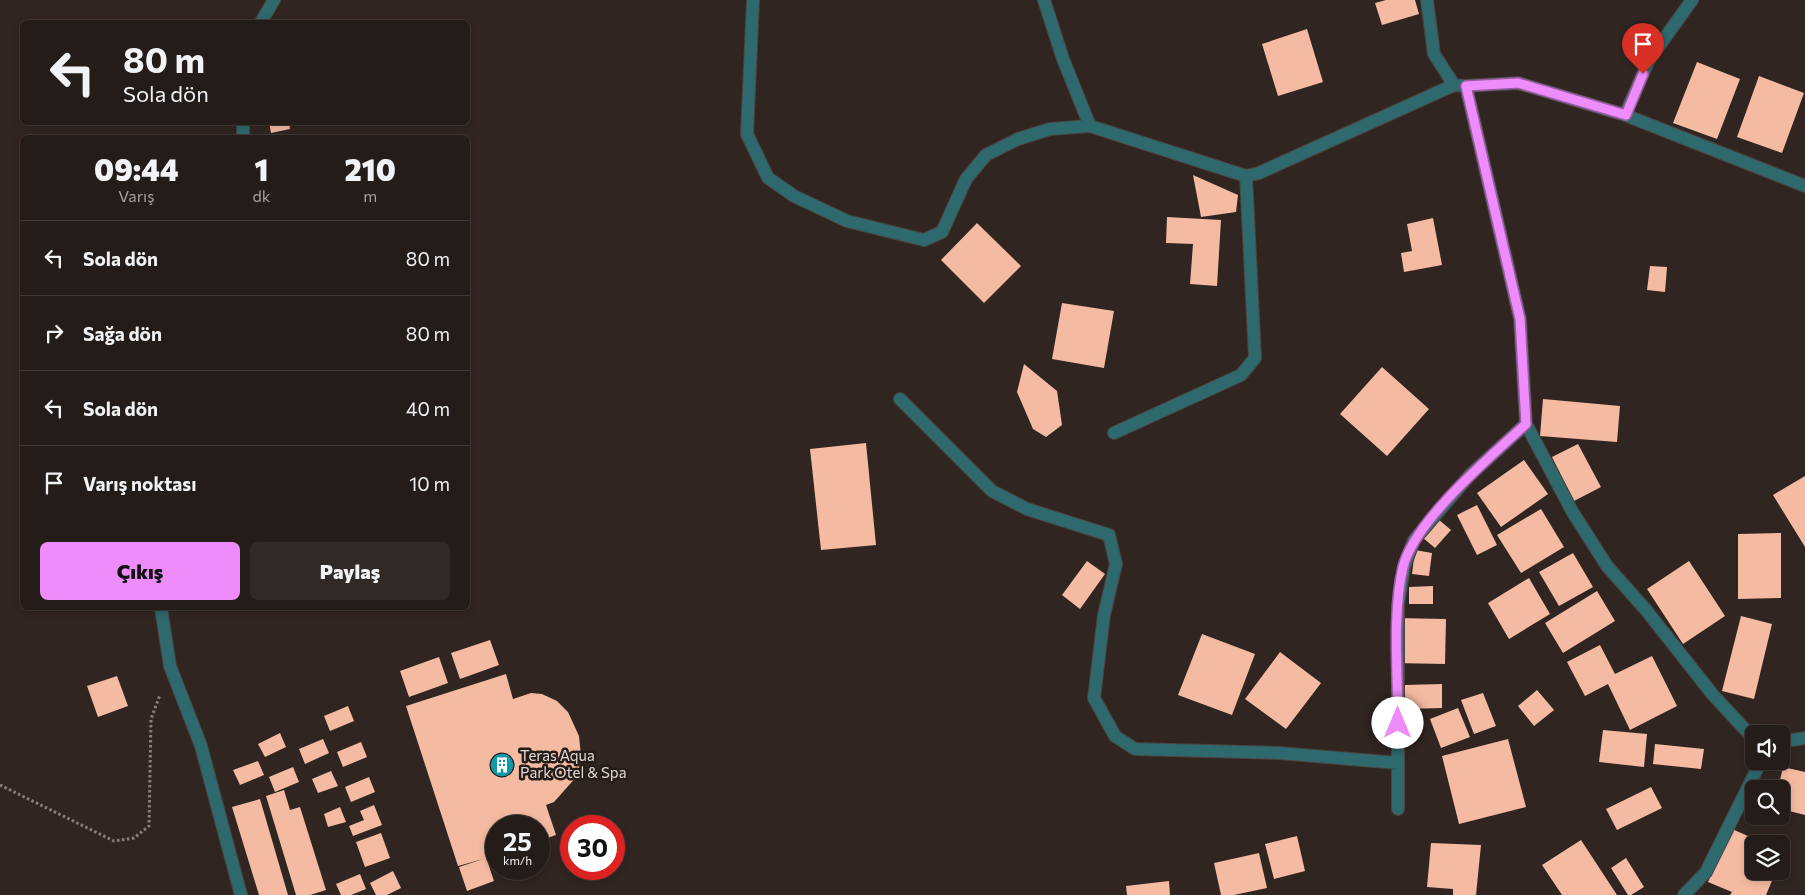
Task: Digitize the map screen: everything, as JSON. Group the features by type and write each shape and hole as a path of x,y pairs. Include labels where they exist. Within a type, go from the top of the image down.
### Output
{"street":[{"path":"262,20 274,0"},
{"path":"753,0 747,134 768,178 794,196 847,221 924,240 942,232 966,179 986,155 1018,139 1050,130 1090,126 1246,176 1259,173 1460,86 1518,83 1626,115 1805,186"},
{"path":"1044,0 1063,59 1090,126"},
{"path":"1427,0 1434,54 1460,86 1520,319 1526,424 1572,511 1607,566 1646,610 1713,695 1745,730"},
{"path":"1626,115 1649,60 1692,0"},
{"path":"1114,433 1241,375 1255,358 1246,176"},
{"path":"900,399 992,491 1027,509 1109,535 1116,564 1104,615 1094,698 1115,736 1134,749 1280,753 1398,763"},
{"path":"1398,809 1398,604 1404,567 1414,540 1470,475 1526,424"},
{"path":"161,610 170,666 201,746 241,895"},
{"path":"1790,741 1805,738"},
{"path":"1684,895 1706,872 1757,770"}],"path":[{"path":"0,786 114,841 134,838 149,826 151,719 170,666"}],"building":[{"path":"1386,0 1415,0 1419,14 1382,25 1375,3"},
{"path":"1307,29 1323,82 1278,96 1262,44"},
{"path":"1697,62 1740,79 1717,139 1673,123"},
{"path":"1759,76 1804,93 1782,153 1737,137"},
{"path":"270,125 289,125 290,129 271,133"},
{"path":"1193,175 1238,195 1236,212 1201,217"},
{"path":"1167,217 1221,220 1217,286 1190,284 1193,244 1166,243"},
{"path":"1433,218 1442,265 1404,272 1401,253 1412,251 1407,224"},
{"path":"977,223 1021,266 984,303 941,260"},
{"path":"1650,266 1667,267 1665,292 1647,290"},
{"path":"1062,303 1114,311 1104,368 1052,359"},
{"path":"1024,364 1057,391 1062,425 1046,437 1033,429 1017,392"},
{"path":"1382,367 1429,409 1387,456 1340,414"},
{"path":"1543,399 1620,406 1617,442 1540,436"},
{"path":"866,443 876,545 821,550 810,449"},
{"path":"1578,444 1601,487 1574,501 1552,457"},
{"path":"1524,460 1548,494 1501,527 1477,493"},
{"path":"1805,476 1805,547 1773,495"},
{"path":"1477,505 1497,545 1477,555 1457,515"},
{"path":"1541,509 1564,547 1521,573 1497,535"},
{"path":"1438,519 1451,530 1435,548 1422,537"},
{"path":"1781,533 1781,598 1738,599 1738,534"},
{"path":"1415,550 1432,553 1429,576 1412,574"},
{"path":"1573,553 1593,587 1559,606 1539,572"},
{"path":"1087,561 1105,574 1080,609 1062,595"},
{"path":"1689,561 1725,616 1683,644 1647,589"},
{"path":"1529,578 1550,614 1509,639 1488,603"},
{"path":"1433,586 1433,604 1409,604 1409,587"},
{"path":"1597,591 1615,621 1563,653 1545,623"},
{"path":"1741,616 1772,624 1754,699 1722,691"},
{"path":"1395,618 1446,619 1445,664 1394,663"},
{"path":"1202,634 1255,654 1232,715 1178,695"},
{"path":"490,640 499,665 460,679 451,653"},
{"path":"1600,645 1615,674 1652,656 1677,706 1630,730 1608,684 1585,696 1567,662"},
{"path":"1280,652 1321,683 1286,729 1245,699"},
{"path":"439,657 448,683 409,697 400,671"},
{"name":"Teras Aqua Park Otel & Spa","path":"506,674 513,699 531,693 542,694 557,701 568,712 579,736 581,756 578,775 554,802 546,805 549,815 485,815 485,880 494,881 467,891 459,867 483,859 458,866 406,706"},
{"path":"117,676 128,706 98,717 87,686"},
{"path":"1442,684 1442,708 1404,709 1404,685"},
{"path":"1537,690 1554,710 1534,726 1518,706"},
{"path":"1483,693 1496,726 1474,734 1461,700"},
{"path":"348,706 354,721 330,731 324,716"},
{"path":"1458,708 1470,737 1441,748 1430,719"},
{"path":"1603,730 1647,734 1644,767 1599,762"},
{"path":"280,733 286,747 265,757 258,744"},
{"path":"323,739 329,753 305,764 299,749"},
{"path":"1508,739 1526,807 1459,824 1442,756"},
{"path":"361,742 367,757 343,767 337,752"},
{"path":"1655,744 1704,749 1701,769 1653,764"},
{"path":"258,761 264,775 240,785 233,770"},
{"path":"293,767 299,782 275,792 269,777"},
{"path":"1790,769 1805,772 1805,815 1790,811 1790,780 1780,780 1782,770"},
{"path":"331,771 338,786 318,793 312,779"},
{"path":"369,777 375,792 351,802 345,787"},
{"path":"1651,787 1662,808 1617,830 1606,809"},
{"path":"284,790 290,810 300,807 326,890 310,895 296,895 266,796"},
{"path":"260,799 288,895 259,895 232,807"},
{"path":"374,805 382,825 353,836 349,826 364,820 360,811"},
{"path":"340,807 346,822 328,827 324,814"},
{"name":"Teras Aqua Park Otel & Spa","path":"550,817 556,835 550,837"},
{"path":"1732,829 1746,835 1745,880 1772,880 1766,895 1730,895 1732,892 1708,882"},
{"path":"381,833 390,858 365,867 356,842"},
{"path":"1297,836 1305,871 1274,879 1265,844"},
{"path":"1581,840 1617,895 1562,895 1542,865"},
{"path":"1431,843 1481,845 1476,895 1453,895 1453,889 1427,887"},
{"path":"1259,853 1267,888 1234,895 1221,895 1214,863"},
{"path":"1626,858 1644,887 1631,895 1628,895 1611,868"},
{"path":"393,871 401,888 387,895 376,895 370,883"},
{"path":"360,874 366,889 351,895 341,895 336,884"},
{"path":"1169,881 1170,895 1127,895 1126,886"}],"place":[{"name":"Teras Aqua Park Otel & Spa","path":"502,765"}],"route":[{"path":"1398,723 1398,604 1404,567 1414,540 1470,475 1526,424 1520,319 1466,86 1518,83 1626,115 1643,74"}]}
